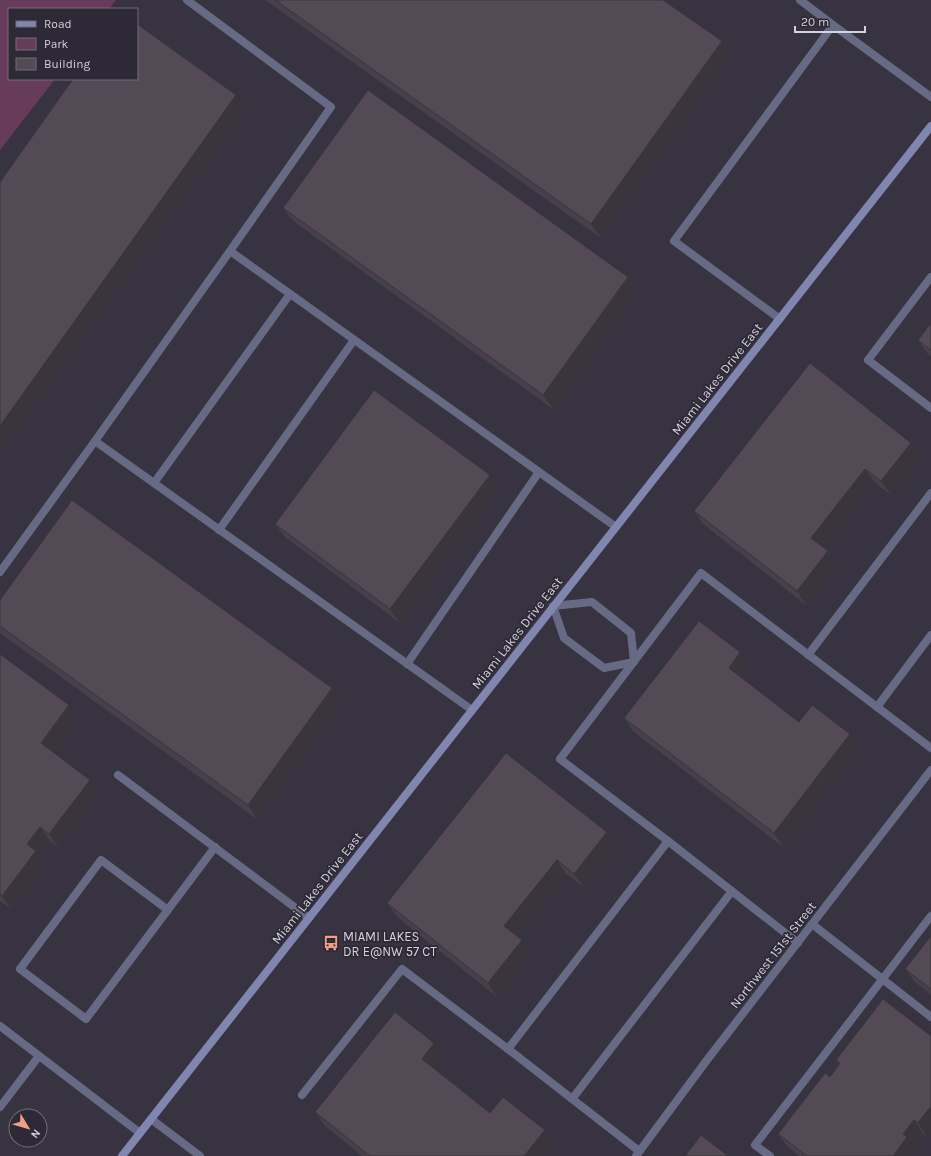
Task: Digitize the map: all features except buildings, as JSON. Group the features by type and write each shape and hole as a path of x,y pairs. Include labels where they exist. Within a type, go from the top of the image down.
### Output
{"main road":[{"name":"Miami Lakes Drive East","path":"122,1156 931,126"}],"street":[{"path":"0,572 230,251 331,107 187,0"},
{"path":"800,0 833,26 931,97"},
{"path":"780,319 674,241 833,26"},
{"path":"230,251 616,527"},
{"path":"931,277 868,360 931,408"},
{"path":"154,483 290,294"},
{"path":"219,530 354,340"},
{"path":"95,440 472,710"},
{"path":"407,664 539,472"},
{"path":"808,655 931,493"},
{"path":"798,942 560,759 701,573 931,748"},
{"path":"592,602 632,633 634,662 604,668 564,638 554,606 592,602"},
{"path":"877,707 931,635"},
{"name":"Northwest 151st Street","path":"637,1154 707,1060 931,770"},
{"path":"118,775 309,918"},
{"path":"508,1050 668,841"},
{"path":"168,910 102,860 20,969 86,1019 168,910 215,847"},
{"path":"572,1099 732,891"},
{"path":"770,1156 755,1145 931,916"},
{"path":"812,924 931,1017"},
{"path":"302,1095 402,969 572,1099 637,1154"},
{"path":"0,1026 140,1133"},
{"path":"0,1107 39,1056"},
{"path":"151,1119 200,1156"}],"green space":[{"path":"0,0 116,0 110,8 8,8 8,80 54,80 0,150"}],"place":[{"name":"MIAMI LAKES DR E@NW 57 CT","path":"331,943"}]}
